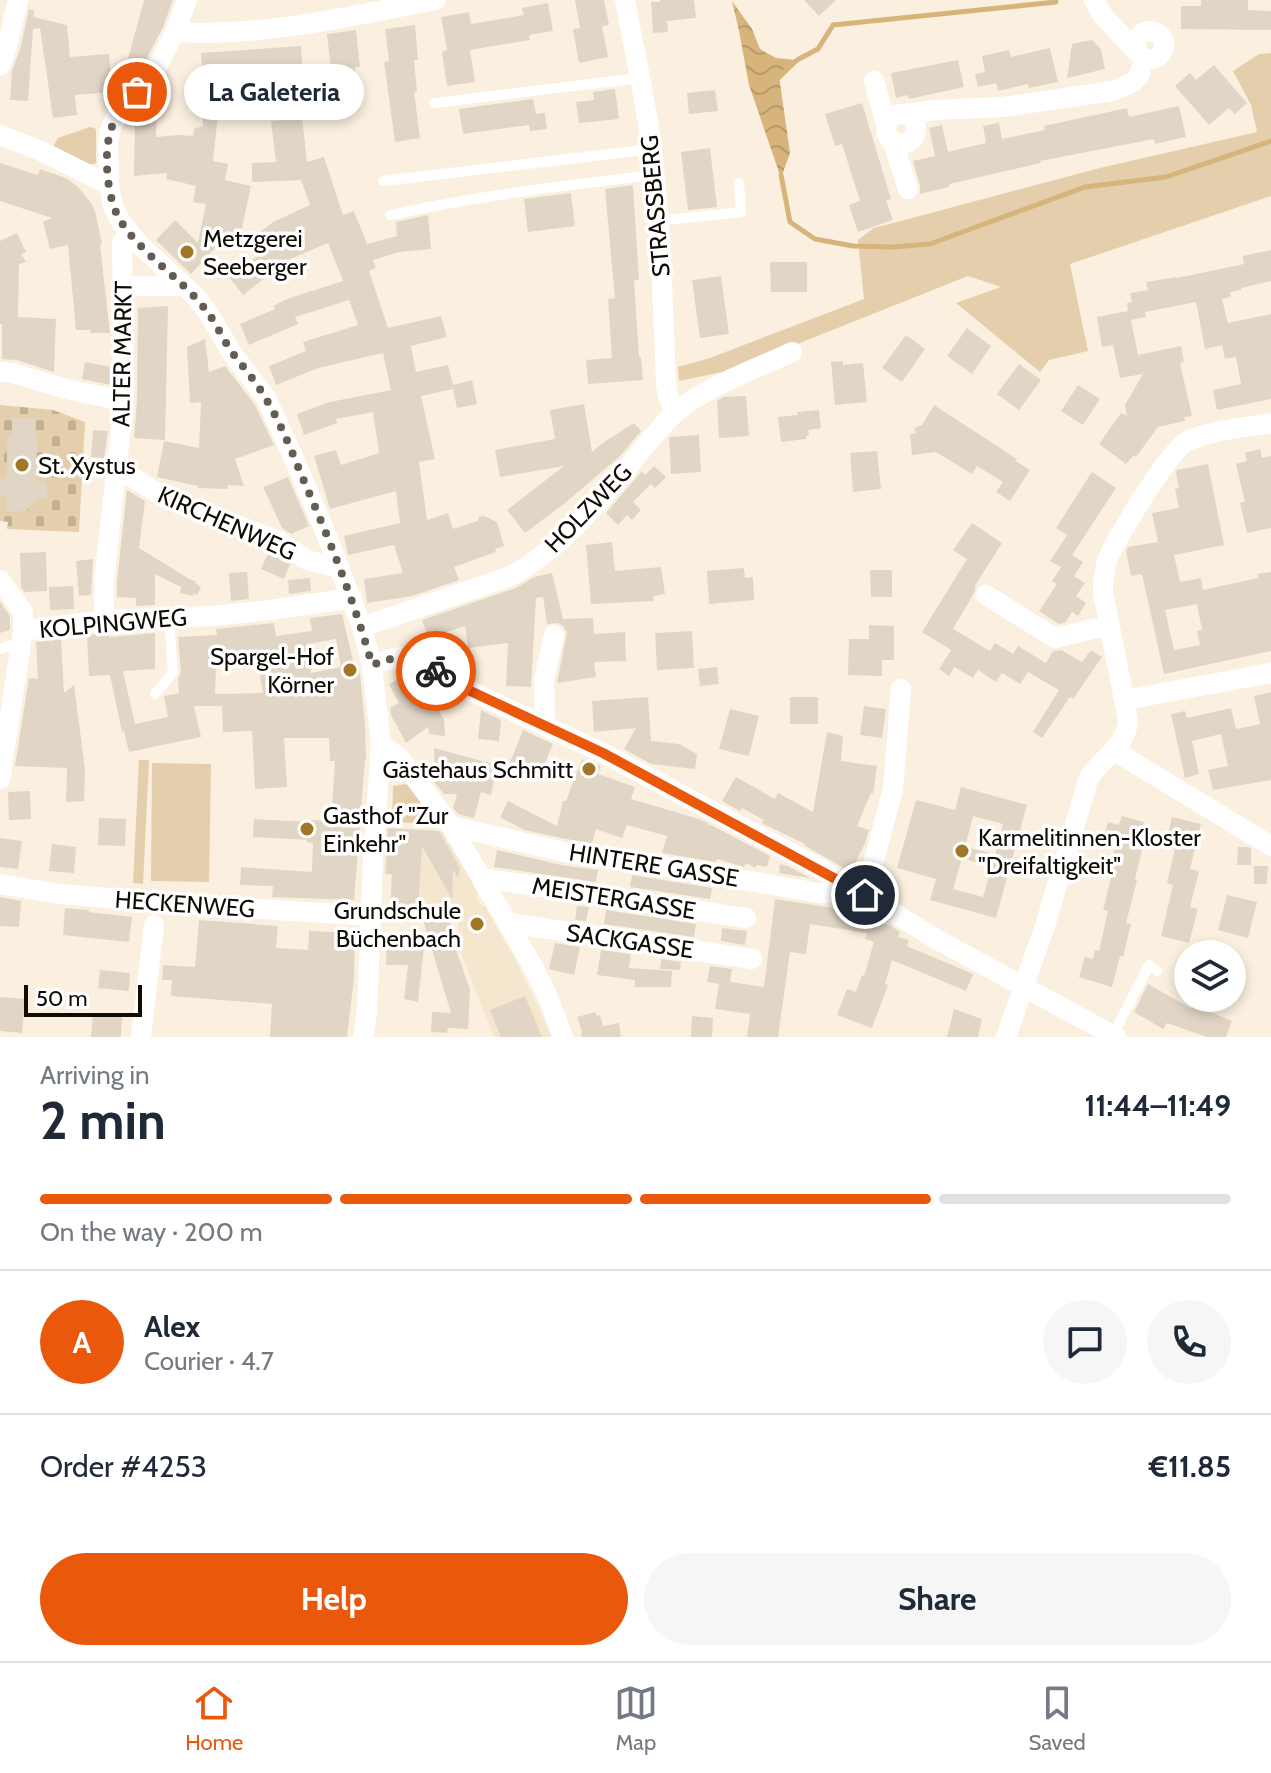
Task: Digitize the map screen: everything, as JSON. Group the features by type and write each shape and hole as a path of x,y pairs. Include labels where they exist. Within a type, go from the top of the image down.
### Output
{"street":[{"path":"0,66 18,0"},
{"path":"187,0 158,65 116,117 110,130 109,185 113,206 121,222 195,296 266,398 340,568 362,627 372,665 381,744 367,1012 363,1037"},
{"name":"STRASSBERG","path":"625,0 652,149 666,384 675,413"},
{"path":"890,133 892,116 897,114 1003,107 1113,91 1133,82 1139,76 1140,55 1104,17 1094,0"},
{"path":"175,32 277,30 431,1"},
{"path":"874,81 908,189"},
{"path":"890,133 903,144 908,143 916,131 915,121 907,114"},
{"path":"0,135 41,151 109,185"},
{"name":"ALTER MARKT","path":"104,620 104,580 124,401 122,243 129,232"},
{"path":"123,286 184,286"},
{"name":"HOLZWEG","path":"362,627 511,576 533,563 555,547 601,500 675,413 696,397 792,352"},
{"path":"0,372 124,401"},
{"path":"1006,1037 1045,926 1088,780 1095,768 1125,738 1128,728 1103,592 1103,578 1111,552 1171,456 1185,443 1200,437 1271,423"},
{"name":"KIRCHENWEG","path":"118,468 165,498 279,541 307,560 340,568"},
{"path":"0,580 23,612 22,636"},
{"path":"986,595 1055,638 1109,625"},
{"name":"KOLPINGWEG","path":"0,779 22,636 104,620 213,616 352,598"},
{"path":"545,726 544,680 554,635"},
{"path":"372,665 398,657 411,657 426,664 451,682 617,760 862,893 936,939 1115,1036"},
{"path":"1124,700 1271,673"},
{"path":"862,893 893,789 901,689"},
{"path":"381,744 400,758 451,826 532,965 563,1037"},
{"path":"1113,750 1271,846"},
{"name":"HINTERE GASSE","path":"451,826 564,852 819,893 862,893"},
{"name":"MEISTERGASSE","path":"482,878 746,918"},
{"name":"HECKENWEG","path":"0,884 60,894 371,916"},
{"name":"SACKGASSE","path":"509,923 752,959"},
{"path":"141,1037 154,925"}],"lane":[{"path":"434,103 640,78"},
{"path":"383,181 652,149"},
{"path":"390,215 519,192 654,175"},
{"path":"658,221 741,212 739,183"},
{"path":"155,694 173,673 169,617"},
{"path":"0,649 22,636"},
{"path":"154,925 155,902"},
{"path":"1115,1036 1149,965 1157,971"}],"shaded area":[{"name":"Grundschule Büchenbach","path":"387,828 447,832 446,843 450,843 455,854 458,853 476,884 473,886 478,895 476,897 482,907 485,906 516,961 552,1037 494,1037 458,946 459,913 390,909 392,875 384,874"}],"green space":[{"path":"1271,53 1271,196 1070,264 1088,351 1049,360 1040,372 956,303 1001,287 968,276 732,370 679,381 678,367 710,358 864,299 858,240 874,228 1100,168 1257,132 1251,105 1233,71 1259,54"},
{"path":"90,127 96,131 96,163 89,165 53,147 58,138"},
{"path":"0,405 53,410 85,422 79,532 7,529 8,522 0,521"},
{"path":"139,760 149,760 143,884 133,883"},
{"path":"152,763 211,764 209,882 151,881"},
{"path":"407,784 436,824 392,822 393,786"}],"water":[{"path":"732,1 752,29 760,49 776,58 797,60 779,76 790,153 781,178 749,85"}],"building":[{"path":"144,0 173,0 163,27 138,69 126,66"},
{"path":"575,0 604,0 609,25 602,26 608,57 579,63 573,29 580,28"},
{"path":"694,0 696,18 667,21 668,32 653,33 651,2"},
{"path":"804,0 836,0 819,16"},
{"path":"1201,0 1248,0 1248,10 1271,11 1271,30 1181,29 1181,6 1201,6"},
{"path":"548,3 553,31 529,35 530,40 470,50 475,82 447,86 442,52 447,50 441,17 469,12 471,24 524,15 522,8"},
{"path":"29,9 34,10 33,17 67,25 70,57 109,54 112,92 75,95 77,115 53,118 40,28 33,29 28,101 10,100 12,70"},
{"path":"415,25 418,60 414,60 417,91 414,92 420,138 395,142 384,62 389,61 385,29"},
{"path":"356,30 360,67 355,67 359,98 305,104 306,112 292,113 289,64 232,68 235,104 219,105 213,161 228,164 225,180 251,186 238,246 220,243 191,274 156,240 175,220 198,243 206,204 193,202 196,186 166,179 167,173 134,176 135,114 140,108 157,108 156,137 193,136 194,129 203,126 201,53 301,46 303,73 331,70 327,34"},
{"path":"1092,40 1101,49 1105,69 1067,78 1072,44"},
{"path":"1050,48 1058,82 1029,88 1028,84 998,91 996,83 978,87 975,74 985,72 982,56 1009,50 1011,57"},
{"path":"958,60 964,87 909,99 908,95 896,98 891,73"},
{"path":"1214,65 1247,103 1235,114 1229,108 1209,125 1175,86 1190,73 1196,80"},
{"path":"615,89 619,119 579,123 576,102 594,100 593,92"},
{"path":"715,90 718,111 689,114 687,93"},
{"path":"533,99 536,114 545,113 547,129 530,131 529,125 463,134 459,109"},
{"path":"862,103 891,199 886,200 893,220 858,232 849,205 860,201 842,144 835,146 825,114"},
{"path":"1179,106 1186,137 1155,144 1154,139 1040,161 920,194 913,161 935,156 929,128 942,125 948,152 986,143 983,126 999,123 1002,139 1045,130 1044,126 1127,108 1129,117"},
{"path":"302,118 307,162 324,157 343,215 354,211 367,244 397,236 396,222 428,215 431,249 399,252 373,260 376,268 369,271 388,328 441,316 447,337 411,346 416,372 448,365 453,385 472,380 477,404 457,408 453,389 421,396 435,459 419,462 427,520 448,513 453,529 484,516 497,522 504,546 495,549 496,552 454,567 459,580 412,596 367,603 364,579 403,573 394,545 348,555 344,536 400,523 396,491 330,509 314,456 336,450 341,465 379,453 373,412 336,419 337,423 304,435 297,414 330,402 391,390 383,353 318,368 276,385 269,366 306,351 303,342 358,325 349,300 295,317 298,324 249,345 240,324 275,309 273,306 287,299 343,281 328,243 290,259 243,295 229,277 262,253 239,248 273,222 310,205 301,180 252,182 252,163 276,162 271,121"},
{"path":"710,148 717,207 688,210 681,152"},
{"path":"0,163 38,175 40,169 66,178 91,203 102,244 110,333 76,330 68,245 50,249 43,222 52,218 0,201"},
{"path":"633,185 639,280 634,280 643,380 588,384 586,360 612,358 608,299 615,298 605,189"},
{"path":"571,193 575,226 528,232 524,199"},
{"path":"17,233 26,252 21,254 26,262 19,264 18,317 56,319 54,372 16,360 2,359 0,241"},
{"path":"1271,250 1271,281 1230,292 1231,297 1222,299 1228,323 1271,314 1271,399 1217,410 1213,390 1241,384 1236,357 1225,359 1222,345 1205,349 1196,302 1145,312 1146,317 1131,320 1138,355 1181,346 1184,362 1180,363 1192,416 1184,417 1185,421 1158,427 1136,457 1134,455 1126,464 1099,444 1121,413 1127,416 1125,405 1143,374 1120,378 1113,345 1102,347 1097,317 1128,311 1127,303 1132,302 1130,293 1148,290 1146,282 1244,264 1243,256"},
{"path":"770,262 807,262 807,292 771,292"},
{"path":"721,276 729,334 700,338 692,280"},
{"path":"168,306 165,440 134,438 138,308"},
{"path":"967,328 991,346 972,374 947,356"},
{"path":"906,335 925,349 902,382 882,368"},
{"path":"205,339 209,372 225,366 255,405 274,445 235,459 244,486 198,488 157,477 164,441 199,448 201,402 190,403 187,347"},
{"path":"843,361 843,365 863,363 867,402 835,405 831,362"},
{"path":"85,362 111,367 111,385 82,379"},
{"path":"1019,364 1041,380 1019,410 997,394"},
{"path":"1078,385 1100,399 1083,425 1061,411"},
{"path":"746,396 749,436 719,438 717,401 723,397"},
{"path":"584,404 592,452 634,423 641,431 619,457 525,533 507,510 564,466 500,477 495,450 555,439 550,410"},
{"path":"934,405 1030,470 1010,501 996,492 1003,482 977,466 972,474 936,452 912,455 910,434 916,433 914,428 922,425"},
{"path":"819,410 821,428 808,430 806,439 781,442 778,417"},
{"name":"St. Xystus","path":"12,417 35,418 36,481 47,481 47,498 39,498 25,511 6,512 7,496 0,496 0,479 7,479 7,436 12,436"},
{"path":"93,430 108,431 104,458 91,457"},
{"path":"699,435 701,472 671,474 669,437"},
{"path":"1260,449 1262,458 1271,456 1271,528 1247,533 1240,503 1245,502 1236,464 1247,461 1245,453"},
{"path":"877,451 881,489 853,492 850,453"},
{"path":"1208,464 1224,545 1174,555 1180,582 1201,578 1203,590 1258,578 1257,574 1271,572 1271,651 1164,674 1142,574 1131,576 1126,551 1128,547 1158,542 1152,513 1179,508 1175,489 1179,488 1177,470","holes":["1197,604 1202,630 1197,631 1200,645 1174,650 1165,610"]},
{"path":"654,466 666,477 655,488 651,484 633,502 641,510 632,520 627,515 618,525 606,513 642,471 645,475"},
{"path":"1092,472 1116,488 1072,555 1083,562 1074,576 1085,583 1076,596 1086,603 1078,616 1072,612 1066,622 1059,624 1039,611 1057,584 1052,581 1061,567 1050,561 1067,535 1056,528"},
{"path":"288,477 309,526 291,534 282,528 263,487"},
{"path":"127,490 145,501 139,548 196,581 201,587 197,595 180,593 181,587 155,574 155,605 136,606 136,598 117,597"},
{"path":"972,523 1002,543 974,587 973,595 953,629 990,651 995,643 1013,654 1018,646 1046,663 1053,651 1061,650 1082,662 1091,650 1102,657 1042,738 1033,732 1059,690 1028,672 1020,684 1002,673 996,682 978,670 973,678 954,667 949,676 939,669 951,650 922,632 967,559 953,550"},
{"path":"612,542 615,571 661,567 665,594 653,596 654,601 591,604 586,545"},
{"path":"269,551 290,564 284,579 261,569"},
{"path":"46,552 47,591 24,592 21,587 20,553"},
{"path":"93,559 91,595 79,596 76,561"},
{"path":"744,568 745,578 753,577 754,600 709,604 707,571"},
{"path":"870,570 892,570 892,597 871,597"},
{"path":"247,572 249,599 231,601 229,573"},
{"path":"552,573 563,619 593,618 594,634 625,632 626,661 594,662 596,677 557,683 567,632 558,623 547,624 543,597 536,598 531,687 506,686 508,643 468,648 465,626 428,638 422,620"},
{"path":"310,578 311,591 289,594 288,580"},
{"path":"73,586 74,609 50,610 49,587"},
{"path":"0,602 10,616 10,630 0,633"},
{"path":"342,614 354,665 359,665 366,760 354,900 272,897 273,886 240,885 241,867 312,872 313,843 253,837 254,819 328,821 335,761 330,761 329,738 284,738 287,787 255,789 252,731 223,732 222,706 194,706 201,737 129,752 110,675 89,676 87,635 109,633 109,637 155,633 155,669 123,671 135,724 168,717 164,696 179,693 178,637 217,635 216,629 274,623 276,636 312,631 310,618","holes":["336,639 341,667 311,673 307,644","256,651 263,693 215,694 216,668 233,666 232,654"]},
{"path":"869,625 894,626 894,660 882,660 882,676 848,675 849,639 869,639"},
{"path":"692,631 694,668 657,670 655,633"},
{"path":"61,639 64,693 74,685 85,769 84,801 66,802 67,768 15,766 29,678 38,679 36,642"},
{"path":"717,667 719,684 700,686 698,669"},
{"path":"412,672 419,675 444,720 445,736 429,734 428,727 406,743 391,715 390,708 399,703 389,684"},
{"path":"1271,692 1271,780 1213,790 1208,770 1228,766 1221,734 1192,741 1199,774 1185,778 1171,714 1185,711 1187,718 1231,708 1236,729 1260,724 1254,696"},
{"path":"648,697 651,741 679,744 697,754 695,769 651,764 624,749 636,728 594,732 592,701"},
{"path":"790,697 818,697 818,724 790,724"},
{"path":"864,706 886,709 882,738 860,735"},
{"path":"730,709 759,716 749,756 719,749"},
{"path":"481,710 501,720 499,741 478,739"},
{"path":"523,730 553,744 538,779 508,767"},
{"path":"827,732 843,736 841,761 877,766 873,794 857,826 869,830 851,872 762,823 764,820 722,801 736,777 775,799 778,793 813,812"},
{"path":"434,748 497,765 491,795 481,792 474,818 458,814 453,808 457,794 444,794 435,783"},
{"path":"582,759 601,766 598,774 635,787 631,799 699,819 708,823 707,828 709,824 770,856 767,867 756,865 756,868 746,863 744,867 717,859 716,862 662,853 667,836 627,825 622,838 596,829 592,843 524,830 500,817 508,801 557,826 563,801 566,801"},
{"name":"Karmelitinnen-Kloster \"Dreifaltigkeit\"","path":"961,787 1027,805 996,918 930,900 936,879 897,868 916,800 955,810","holes":["973,816 1003,824 995,854 965,847","962,858 992,867 983,897 953,889"]},
{"path":"30,791 31,819 9,820 8,792"},
{"path":"1122,816 1144,822 1137,849 1142,850 1137,880 1126,923 1131,924 1112,987 1079,977 1085,957 1093,959 1095,950 1099,951 1108,911 1103,910 1116,843 1103,840 1108,822 1119,825"},
{"path":"1172,817 1201,824 1190,869 1199,871 1190,907 1198,909 1190,940 1161,936 1173,885 1167,883 1175,849 1165,847"},
{"path":"99,818 126,819 125,846 98,845"},
{"path":"388,828 439,831 460,868 458,878 453,869 452,899 422,846 418,911 390,909 392,874 386,874"},
{"path":"0,838 22,841 18,869 0,867"},
{"path":"52,844 76,847 74,873 49,871"},
{"path":"1238,847 1251,849 1251,865 1237,865"},
{"path":"497,850 598,870 596,882 494,867"},
{"path":"780,864 788,866 810,878 779,873"},
{"path":"1254,866 1268,866 1267,884 1254,884"},
{"path":"632,875 712,888 710,899 630,887"},
{"path":"1227,895 1257,902 1248,938 1218,930"},
{"path":"0,897 21,901 19,927 0,926"},
{"path":"775,899 865,913 864,918 900,932 898,937 909,940 907,946 973,974 966,991 892,960 885,984 888,985 872,1028 837,1015 847,989 856,992 874,942 865,939 867,933 810,924 806,954 790,952 778,1037 747,1037 750,1014 715,1009 719,984 707,982 710,966 732,969 730,982 764,987"},
{"path":"577,906 589,907 586,921 575,920"},
{"path":"65,908 132,917 129,942 63,935"},
{"path":"420,910 451,912 450,931 454,931 453,941 470,989 468,1029 448,1028 447,1033 431,1032 432,1012 451,1013"},
{"path":"606,910 696,924 694,937 604,924"},
{"path":"199,920 278,926 276,948 308,950 309,931 355,933 354,979 347,1037 270,1037 272,1004 171,996 172,980 162,980 163,965 195,967"},
{"path":"722,928 747,931 745,945 721,941"},
{"path":"387,937 425,938 418,1002 404,999 408,965 386,965"},
{"path":"555,943 580,947 574,975 549,969"},
{"path":"601,950 631,954 629,968 672,971 671,987 635,987 635,980 597,975"},
{"path":"661,959 681,962 680,970 660,969"},
{"path":"100,970 130,973 129,991 98,988"},
{"path":"1148,984 1174,999 1174,1012 1210,1012 1232,1021 1226,1037 1207,1037 1167,1023 1163,1029 1134,1012"},
{"path":"525,996 542,1037 501,1037 490,1010"},
{"path":"0,997 25,999 22,1033 0,1031"},
{"path":"954,1009 982,1019 978,1037 947,1037"},
{"path":"595,1012 597,1016 600,1015 603,1026 619,1023 621,1037 581,1037 577,1017"},
{"path":"93,1014 122,1016 121,1037 91,1037"},
{"path":"692,1016 713,1018 712,1037 691,1037"}],"waterway":[{"path":"774,82 797,60 818,49 833,25 1056,2"},
{"path":"781,175 790,222 815,239 853,246 893,247 930,244 1085,187 1166,177 1271,141"}],"way so far":[{"path":"137,92 116,117 108,143 109,185 113,206 121,222 138,243 195,296 266,398 340,568 362,627 372,665 398,657 411,657 436,671"}],"place":[{"name":"La Galeteria","path":"137,92"},
{"name":"Metzgerei Seeberger","path":"187,252"},
{"name":"St. Xystus","path":"22,465"},
{"name":"Spargel-Hof Körner","path":"350,670"},
{"name":"Gästehaus Schmitt","path":"589,769"},
{"name":"Gasthof \"Zur Einkehr\"","path":"307,829"},
{"name":"Karmelitinnen-Kloster \"Dreifaltigkeit\"","path":"962,851"},
{"name":"Grundschule Büchenbach","path":"477,924"}],"route":[{"path":"436,671 451,682 603,753 865,895"}]}
